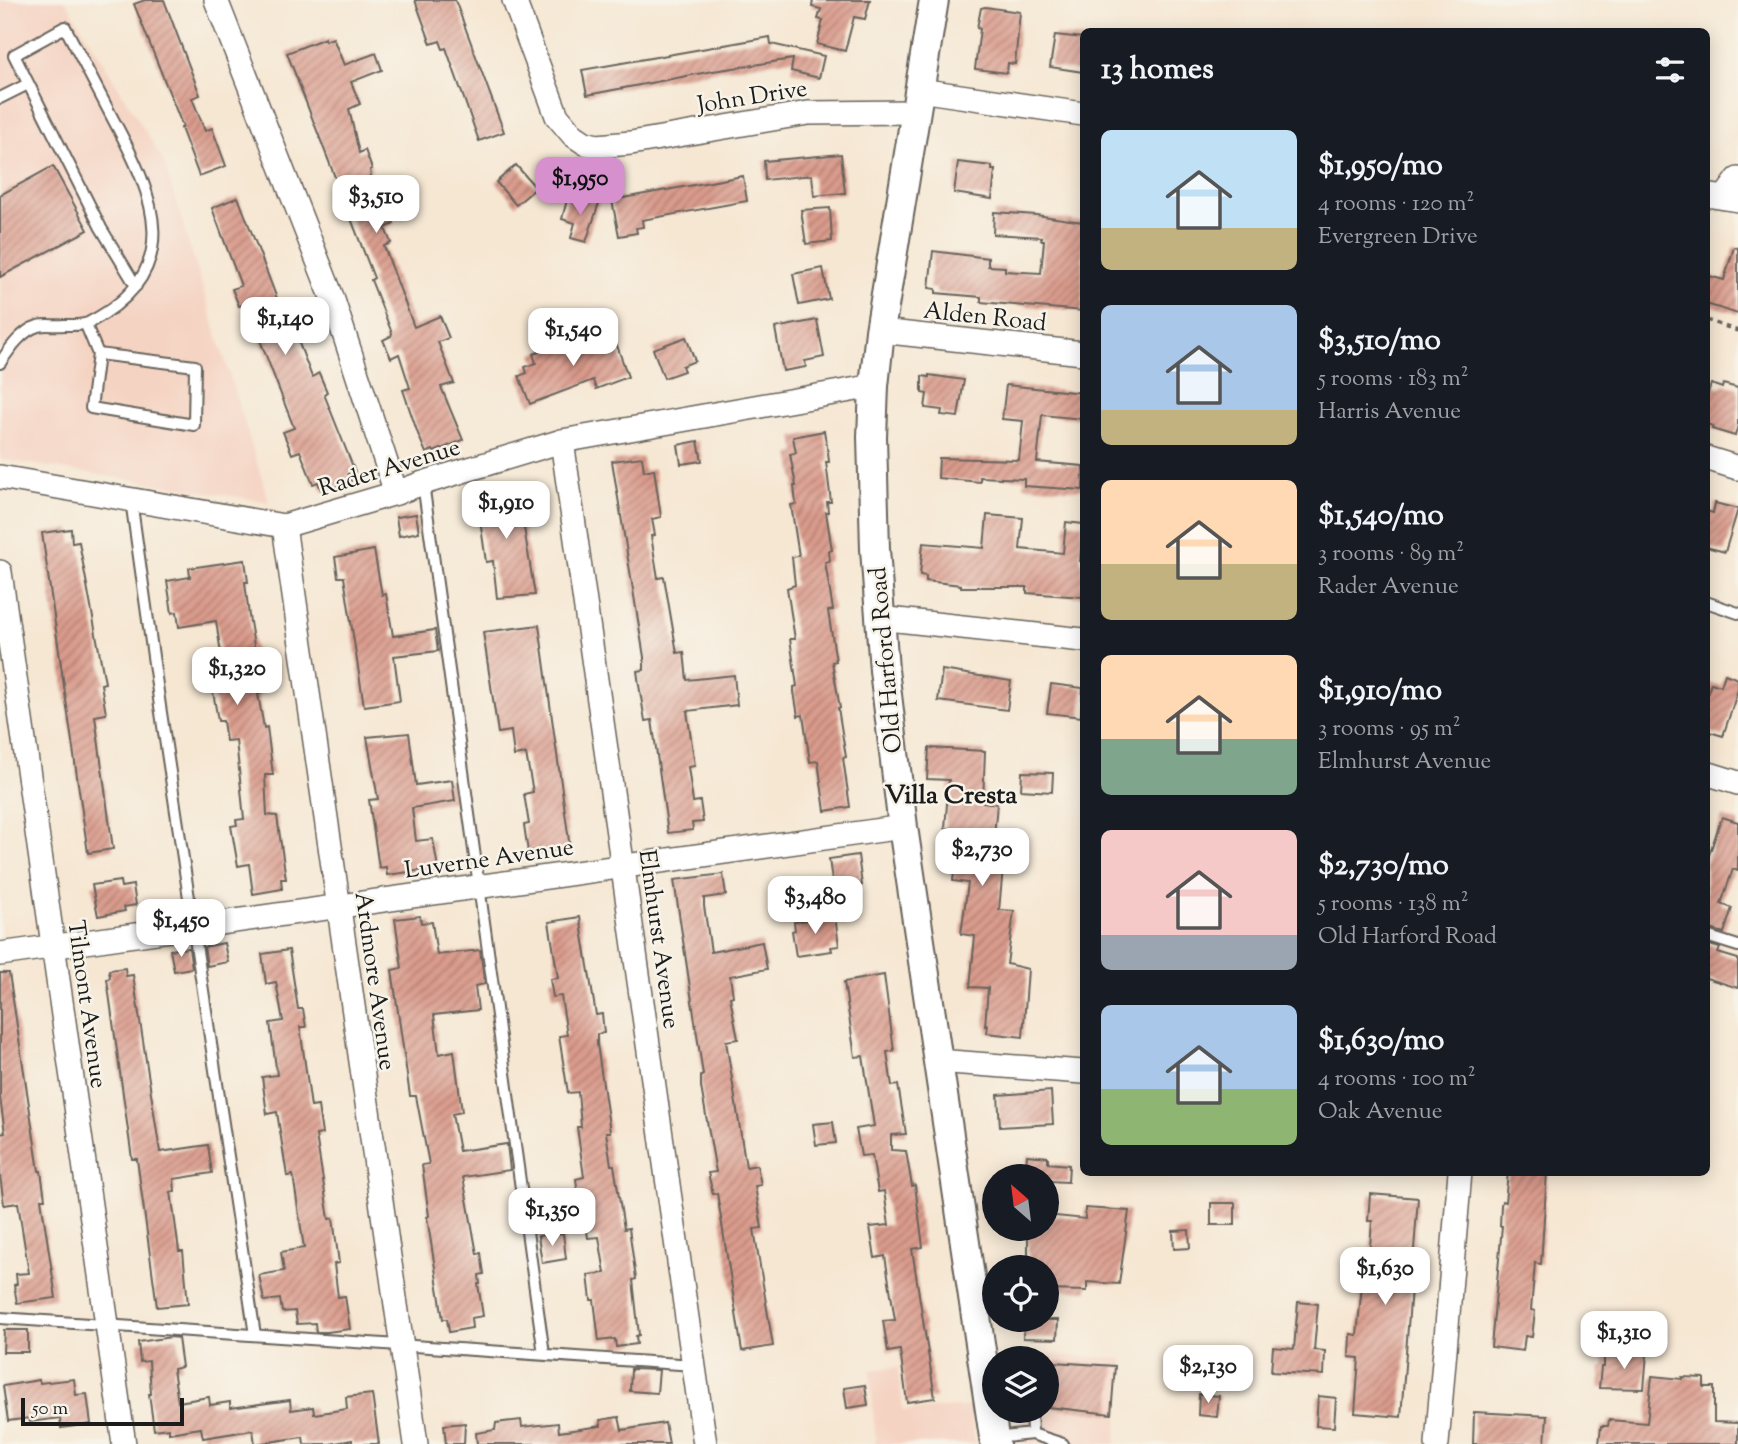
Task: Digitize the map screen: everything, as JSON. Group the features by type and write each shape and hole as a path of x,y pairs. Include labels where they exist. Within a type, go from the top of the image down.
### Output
{"street":[{"path":"216,0 332,297 396,494"},
{"name":"John Drive","path":"514,0 557,116 573,135 585,144 597,146 631,143 808,113 917,101 1080,114"},
{"name":"Old Harford Road","path":"934,0 880,331 874,386 873,490 879,618 890,730 995,1441"},
{"name":"Alden Road","path":"880,331 1080,353"},
{"name":"Rader Avenue","path":"0,477 285,526 562,441 874,386"},
{"name":"Elmhurst Avenue","path":"562,441 705,1444"},
{"path":"1710,459 1738,468"},
{"name":"Ardmore Avenue","path":"285,526 416,1444"},
{"name":"Tilmont Avenue","path":"0,572 124,1444"},
{"path":"879,618 1080,640"},
{"path":"1710,774 1738,783"},
{"name":"Luverne Avenue","path":"0,954 903,827"},
{"path":"937,1060 1080,1072"},
{"path":"1437,1444 1461,1176"}],"lane":[{"path":"0,363 14,343 37,326 86,325 108,312 136,286 148,264 153,246 154,226 150,202 139,168 65,27 14,55 101,228 136,286"},
{"path":"0,98 28,84"},
{"path":"86,325 98,354 91,408 194,425 195,366 98,354"},
{"path":"423,483 544,1354"},
{"path":"131,499 255,1335"},
{"path":"1710,603 1738,613"},
{"path":"1710,937 1738,946"},
{"path":"0,1318 694,1365"},
{"path":"1032,1423 1032,1434"},
{"path":"995,1441 1032,1434 1063,1444"}],"path":[{"path":"1710,321 1738,331"}],"shaded area":[{"path":"0,0 65,0 163,160 269,502 0,459"},
{"path":"1059,1355 1123,1359 1116,1444 1025,1444 1021,1423 1059,1423"},
{"path":"898,1367 903,1411 970,1406 975,1444 876,1444 870,1370"}],"building":[{"path":"145,0 164,0 200,95 192,98 205,131 212,128 226,166 199,176 181,128 183,127 134,4"},
{"path":"415,0 455,0 504,132 479,141 446,48 443,49 440,41 431,44"},
{"path":"813,0 870,0 865,19 854,17 845,51 817,44 823,20 818,19 821,9 812,7"},
{"path":"981,8 1020,12 1015,64 1008,63 1007,73 975,69 980,29 977,28"},
{"path":"1055,35 1080,38 1080,72 1050,67"},
{"path":"770,37 771,44 824,56 819,78 791,71 793,59 587,95 582,70"},
{"path":"325,38 325,41 333,38 344,65 376,53 382,70 351,82 360,104 349,109 359,153 365,150 372,169 371,176 366,179 378,210 387,206 394,224 385,228 391,243 384,246 414,327 440,316 449,338 438,342 454,383 441,387 463,440 434,452 433,450 426,453 418,434 403,390 410,388 399,354 391,358 383,340 392,333 371,280 374,278 287,53"},
{"path":"841,154 845,193 814,196 812,175 765,180 764,161"},
{"path":"958,162 992,166 992,170 995,170 992,199 954,193"},
{"path":"516,165 536,188 516,205 496,182"},
{"path":"53,166 88,230 0,277 0,195"},
{"path":"743,176 747,201 642,220 643,227 636,228 637,233 619,236 612,200"},
{"path":"568,196 599,203 586,242 571,238 575,223 562,219"},
{"path":"238,197 286,322 290,320 312,377 319,373 327,392 324,394 355,472 348,474 351,481 322,492 318,482 313,484 300,451 292,454 283,432 294,428 246,304 239,306 232,289 241,286 212,208"},
{"path":"830,208 832,241 806,244 801,210"},
{"path":"994,212 1080,222 1080,311 981,302 981,297 936,293 936,289 929,288 933,251 988,258 988,266 1005,267 1005,271 1041,273 1042,237 993,234"},
{"path":"1734,247 1738,248 1738,314 1710,305 1710,276 1724,280"},
{"path":"823,268 829,299 799,305 793,274"},
{"path":"817,320 824,357 805,361 806,367 783,371 775,328"},
{"path":"613,334 628,377 596,389 593,380 530,404 519,376 527,373 525,367 536,363 533,354 573,340 576,348"},
{"path":"686,337 695,361 682,366 684,371 664,378 653,349"},
{"path":"922,376 964,380 958,417 941,415 942,410 925,408 927,394 922,393"},
{"path":"1711,384 1722,388 1723,384 1738,388 1738,425 1735,436 1712,429 1713,426 1710,425"},
{"path":"1006,385 1080,393 1080,419 1042,415 1037,462 1080,466 1080,490 1024,486 1024,479 980,477 980,482 938,478 939,458 1019,460 1023,421 1002,419"},
{"path":"824,431 831,502 827,502 826,512 832,550 829,551 830,561 825,562 833,610 828,611 836,661 832,662 840,708 850,807 825,811 818,761 810,762 803,715 798,716 794,692 794,687 797,686 790,639 795,639 787,588 795,585 792,557 799,556 791,505 796,504 796,486 790,454 796,453 793,437"},
{"path":"698,441 702,461 681,464 678,445"},
{"path":"642,457 644,471 654,469 661,517 652,519 655,535 651,536 658,578 664,577 677,653 684,652 687,680 734,675 737,705 687,711 695,766 688,767 693,802 700,801 703,822 692,823 693,830 668,833 652,720 645,721 639,685 637,671 644,670 644,657 612,461"},
{"path":"517,485 535,595 497,598 493,561 486,562 476,491"},
{"path":"1715,503 1738,509 1725,552 1710,548 1710,512 1713,513"},
{"path":"416,514 419,532 399,536 396,517"},
{"path":"987,515 1023,518 1020,549 1063,553 1066,522 1080,524 1080,597 1027,593 1027,587 961,587 926,581 926,576 920,575 923,543 984,548"},
{"path":"71,529 72,543 79,542 105,683 101,684 106,714 95,716 113,849 88,853 42,533"},
{"path":"374,550 382,595 386,594 393,636 435,630 438,651 394,656 400,701 364,706 344,577 338,577 335,557"},
{"path":"245,560 249,616 262,693 258,694 264,728 267,727 273,775 265,775 267,815 277,816 286,879 281,879 282,889 253,894 249,864 238,866 231,826 237,825 236,820 244,819 236,740 226,741 223,721 218,721 208,662 222,660 216,621 179,627 177,612 172,613 167,581 190,577 189,568"},
{"path":"539,625 570,848 540,853 539,850 528,852 524,825 529,824 524,794 533,792 526,754 514,756 511,731 498,733 483,632"},
{"path":"942,670 1011,681 1007,710 938,701"},
{"path":"1725,674 1738,679 1738,690 1723,736 1710,732 1710,686 1711,683 1721,686"},
{"path":"1051,684 1080,688 1080,717 1047,713"},
{"path":"409,733 416,785 452,780 455,801 412,808 416,841 433,839 438,868 387,875 386,867 379,868 369,800 378,799 367,737"},
{"path":"929,748 985,751 983,802 997,804 992,857 1004,858 999,910 1014,911 1007,964 1028,969 1023,1037 987,1033 988,1025 985,1026 988,988 970,987 975,936 961,934 968,883 953,881 959,829 945,828 949,780 927,779"},
{"path":"1022,772 1053,773 1052,792 1021,790"},
{"path":"1722,817 1738,822 1738,871 1733,869 1721,904 1732,908 1724,933 1710,929 1710,852"},
{"path":"858,855 862,885 833,888 829,859"},
{"path":"723,874 726,895 704,898 711,952 762,942 767,969 730,976 733,996 730,997 738,1039 726,1041 746,1167 757,1165 761,1185 755,1186 762,1228 754,1229 773,1346 742,1351 717,1193 713,1194 708,1173 716,1172 701,1087 703,1075 674,880"},
{"path":"120,881 121,887 133,885 136,905 124,907 125,911 98,916 92,885"},
{"path":"420,916 421,923 432,922 437,955 480,950 485,984 475,986 478,1010 434,1015 439,1054 454,1051 462,1112 452,1114 459,1151 507,1144 510,1170 463,1177 477,1254 481,1253 484,1274 479,1275 478,1284 483,1316 471,1318 472,1328 449,1332 447,1319 443,1319 427,1217 422,1165 429,1164 416,1096 410,1096 392,970 402,968 395,919"},
{"path":"835,916 839,946 831,947 832,951 796,956 792,931 795,930 794,922"},
{"path":"580,917 596,1015 602,1014 604,1033 597,1034 597,1044 610,1132 606,1132 611,1165 614,1165 624,1229 629,1228 636,1279 633,1280 639,1335 636,1336 637,1344 616,1347 615,1339 599,1341 594,1300 591,1300 588,1275 605,1273 599,1237 588,1238 582,1197 578,1197 576,1179 584,1177 577,1127 581,1127 578,1092 568,1093 559,1036 567,1035 561,996 553,997 550,979 558,978 549,922"},
{"path":"224,943 228,962 207,966 204,947"},
{"path":"1710,945 1720,948 1718,953 1738,959 1738,988 1710,979"},
{"path":"189,948 192,968 174,971 170,950"},
{"path":"289,950 298,1009 303,1009 306,1027 300,1027 311,1107 318,1106 322,1134 316,1135 329,1219 333,1218 339,1263 334,1264 338,1297 345,1296 350,1329 327,1332 316,1332 315,1323 297,1324 295,1311 282,1312 280,1299 264,1301 259,1275 284,1271 281,1252 304,1248 293,1175 287,1176 277,1112 267,1114 262,1077 277,1075 270,1023 283,1021 276,982 266,984 262,954"},
{"path":"125,968 126,976 133,975 160,1152 208,1145 212,1173 174,1179 175,1191 171,1192 179,1251 183,1251 188,1304 157,1307 137,1159 132,1159 107,979 110,978 109,970"},
{"path":"0,973 9,973 41,1171 45,1199 41,1199 56,1298 17,1303 14,1285 17,1284 16,1274 29,1273 18,1203 4,1205 0,1176 0,1134 5,1133 0,1098"},
{"path":"884,975 894,1051 887,1052 892,1086 898,1085 906,1134 891,1135 891,1150 906,1151 912,1186 915,1185 923,1247 912,1249 935,1398 907,1402 900,1350 888,1352 883,1321 895,1320 885,1256 875,1258 870,1227 889,1225 884,1191 878,1192 872,1155 861,1156 856,1129 874,1126 863,1056 855,1057 844,982"},
{"path":"1051,1091 1053,1124 1000,1127 998,1095"},
{"path":"833,1122 836,1143 816,1145 813,1124"},
{"path":"1027,1155 1048,1157 1048,1163 1058,1164 1026,1164"},
{"path":"1059,1164 1069,1165 1068,1182 1059,1182"},
{"path":"1508,1176 1547,1176 1541,1264 1535,1263 1532,1337 1525,1336 1523,1351 1491,1347 1502,1226 1501,1205 1502,1201 1505,1202"},
{"path":"1370,1194 1418,1198 1401,1417 1355,1413 1359,1358 1349,1357 1350,1334 1357,1335 1362,1285 1367,1285 1372,1221 1368,1221"},
{"path":"1211,1203 1235,1203 1235,1225 1211,1225"},
{"path":"1085,1208 1129,1211 1119,1284 1087,1282 1087,1291 1059,1290 1059,1255 1028,1255 1028,1241 1059,1241 1059,1216 1085,1219"},
{"path":"1189,1230 1190,1248 1174,1249 1173,1231"},
{"path":"563,1233 566,1259 542,1263 538,1236"},
{"path":"1298,1302 1318,1304 1314,1350 1325,1351 1324,1375 1271,1372 1273,1347 1294,1349"},
{"path":"4,1330 28,1330 28,1352 3,1352"},
{"path":"1023,1332 1057,1332 1057,1339 1023,1338"},
{"path":"178,1338 182,1367 173,1369 178,1402 209,1397 210,1405 230,1402 230,1408 290,1400 291,1410 313,1407 314,1414 347,1409 346,1397 372,1394 379,1444 352,1444 352,1440 330,1444 304,1444 303,1437 255,1444 253,1430 203,1438 201,1428 169,1433 169,1428 154,1430 149,1394 149,1361 140,1362 138,1342"},
{"path":"1614,1352 1647,1353 1644,1389 1599,1388 1604,1355 1613,1356"},
{"path":"1059,1362 1115,1366 1111,1414 1059,1408"},
{"path":"631,1369 659,1370 657,1393 630,1391"},
{"path":"1652,1376 1704,1378 1704,1387 1714,1387 1714,1422 1738,1423 1738,1444 1599,1444 1601,1426 1608,1426 1609,1420 1647,1423"},
{"path":"74,1379 76,1395 87,1394 91,1424 61,1428 60,1418 30,1422 29,1418 8,1421 3,1386 39,1380 40,1383"},
{"path":"865,1385 868,1405 847,1408 844,1388"},
{"path":"1199,1394 1219,1396 1217,1417 1198,1415"},
{"path":"1318,1396 1336,1398 1334,1427 1316,1426"},
{"path":"1474,1412 1547,1416 1545,1444 1473,1444"},
{"path":"619,1417 622,1430 665,1423 669,1444 477,1444 476,1433 495,1430 496,1423 521,1420 522,1427 558,1423 559,1432 601,1426 600,1420"},
{"path":"465,1423 464,1444 446,1444 444,1425"}],"district":[{"name":"Villa Cresta","path":"951,794"}]}
